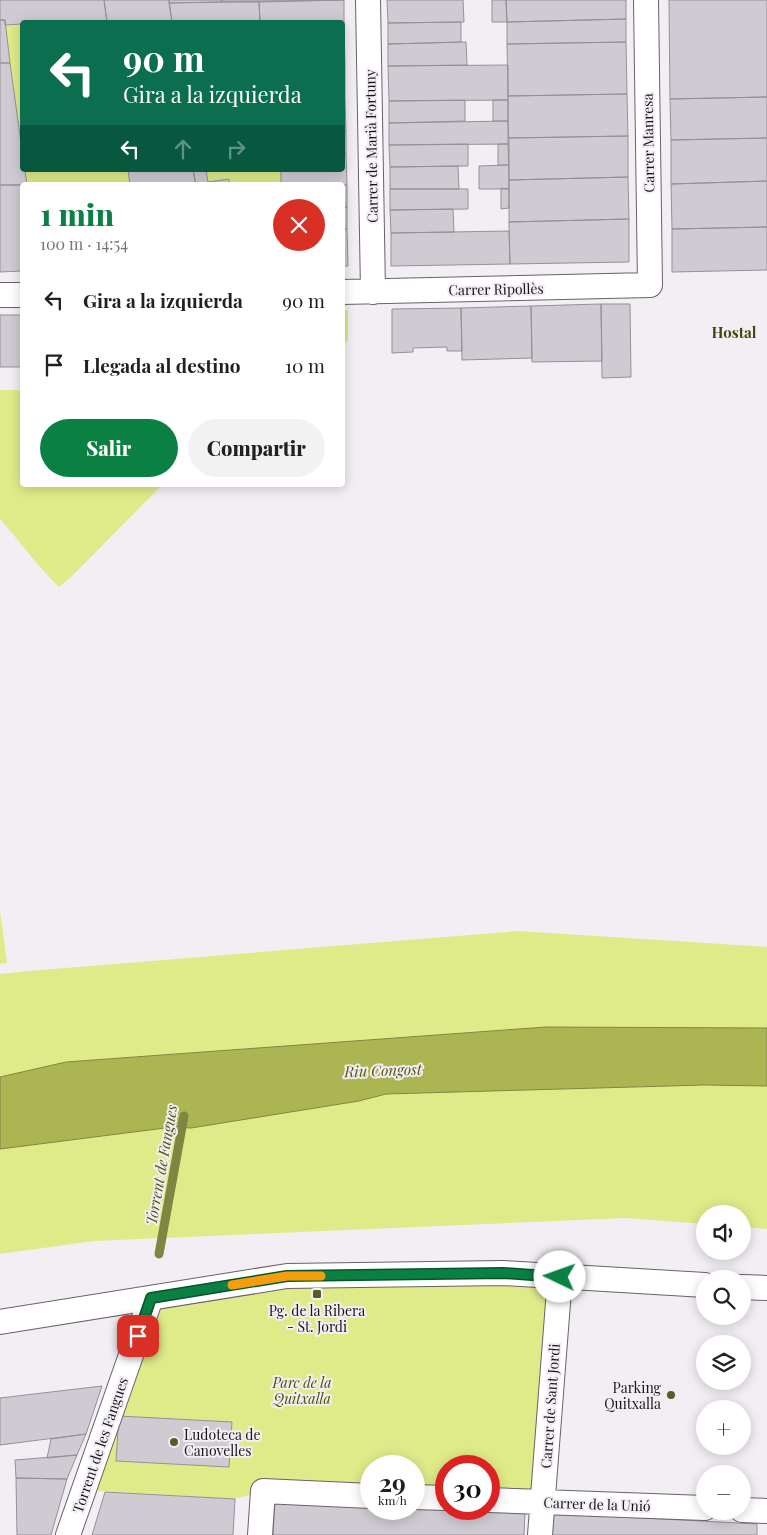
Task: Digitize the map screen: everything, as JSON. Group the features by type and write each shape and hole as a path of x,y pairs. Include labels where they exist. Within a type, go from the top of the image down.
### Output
{"street":[{"name":"Carrer de Marià Fortuny","path":"368,0 373,292"},
{"name":"Carrer Manresa","path":"646,0 650,285"},
{"name":"Carrer Ripollès","path":"345,292 650,285"},
{"path":"0,295 20,295"},
{"path":"0,1322 287,1276 503,1273 696,1285"},
{"name":"Carrer de Sant Jordi","path":"540,1535 560,1277"},
{"path":"751,1287 767,1288"},
{"name":"Torrent de les Fangues","path":"68,1535 151,1298"},
{"path":"260,1535 263,1492 360,1496"},
{"name":"Carrer de la Unió","path":"500,1500 696,1508"},
{"path":"751,1510 767,1511"}],"green space":[{"path":"20,24 20,135 5,25"},
{"path":"25,172 128,172 130,182 27,182"},
{"path":"206,172 281,172 281,182 228,182 228,179 208,182"},
{"path":"345,310 348,310 348,341 345,342"},
{"path":"0,390 20,390 20,487 160,487 59,587 43,571 0,519"},
{"path":"0,910 7,963 0,964"},
{"path":"518,931 767,947 767,1028 546,1027 66,1062 0,1077 0,974"},
{"path":"704,1085 767,1086 767,1229 751,1228 751,1205 696,1205 696,1223 625,1218 94,1241 0,1254 0,1149 173,1127 191,1128 359,1101 386,1094"},
{"name":"Parc de la Quitxalla","path":"560,1277 542,1502 500,1500 500,1455 435,1455 435,1498 425,1497 425,1455 360,1455 360,1495 263,1491 235,1499 84,1490 148,1305 293,1287"}],"water":[{"name":"Riu Congost","path":"546,1027 767,1028 767,1086 704,1085 386,1094 359,1101 191,1128 173,1127 0,1149 0,1077 66,1062"}],"building":[{"path":"0,0 104,0 107,20 20,20 20,24 5,25 5,20 0,20"},
{"path":"104,0 169,0 172,20 107,20"},
{"path":"169,0 222,0 222,2 169,3"},
{"path":"222,0 344,0 222,2"},
{"path":"344,0 344,20 260,20 259,2"},
{"path":"387,0 463,0 464,22 388,23"},
{"path":"492,0 506,0 507,22 492,22"},
{"path":"506,0 626,0 626,19 507,22"},
{"path":"669,0 767,0 767,97 670,99"},
{"path":"259,2 260,20 172,20 169,3"},
{"path":"626,19 626,42 507,44 507,22"},
{"path":"0,20 5,20 10,63 0,63"},
{"path":"461,22 461,42 388,44 388,23"},
{"path":"466,42 467,65 388,66 388,44"},
{"path":"626,42 627,94 508,96 507,44"},
{"path":"0,63 10,63 20,136 20,172 25,172 27,182 20,182 20,185 0,185"},
{"path":"508,65 508,100 389,101 388,66"},
{"path":"627,94 628,136 508,138 508,96"},
{"path":"767,97 767,138 671,140 670,99"},
{"path":"345,99 346,131 345,131"},
{"path":"465,100 465,121 389,123 389,101"},
{"path":"493,100 508,100 508,121 493,121"},
{"path":"508,121 509,144 389,145 389,123"},
{"path":"345,131 346,131 345,153"},
{"path":"628,136 628,177 509,180 508,138"},
{"path":"767,138 767,181 671,184 671,140"},
{"path":"468,144 468,166 390,167 389,145"},
{"path":"498,144 509,144 509,165 498,165"},
{"path":"346,153 347,185 345,185 345,182 281,182 281,172 345,172"},
{"path":"509,165 509,189 479,189 479,166"},
{"path":"458,166 459,189 390,189 390,167"},
{"path":"128,172 193,172 195,182 130,182"},
{"path":"193,172 206,172 208,182 195,182"},
{"path":"628,177 629,219 509,222 509,180"},
{"path":"229,179 229,182 208,182"},
{"path":"767,181 767,227 672,229 671,184"},
{"path":"0,185 20,185 20,271 0,272"},
{"path":"345,185 347,185 347,207 345,207"},
{"path":"501,188 509,189 509,208 501,209"},
{"path":"390,189 468,189 468,209 390,210"},
{"path":"345,207 347,207 347,229 345,229"},
{"path":"453,209 454,232 391,233 390,210"},
{"path":"629,219 629,262 510,264 509,222"},
{"path":"767,227 767,270 672,272 672,229"},
{"path":"345,229 347,229 348,266 345,266"},
{"path":"509,231 510,264 391,266 391,233"},
{"path":"601,304 602,361 532,362 531,306"},
{"path":"601,304 630,304 631,377 602,378"},
{"path":"531,306 532,358 462,360 461,308"},
{"path":"461,308 462,351 447,351 447,347 413,348 413,352 392,353 392,309"},
{"path":"0,315 20,315 20,367 0,367"},
{"path":"102,1386 86,1434 0,1445 0,1398"},
{"name":"Ludoteca de Canovelles","path":"119,1416 232,1422 229,1467 116,1461"},
{"path":"86,1434 77,1455 47,1458 51,1439"},
{"path":"77,1455 67,1479 16,1478 15,1460"},
{"path":"16,1478 67,1479 51,1535 17,1535"},
{"path":"105,1492 235,1499 233,1535 92,1535"},
{"path":"275,1501 360,1505 360,1520 425,1520 425,1508 435,1508 435,1520 500,1520 500,1512 525,1513 524,1535 273,1535"},
{"path":"548,1513 757,1524 757,1535 547,1535"}],"waterway":[{"name":"Torrent de Fangues","path":"159,1254 184,1116"}],"slow traffic":[{"path":"232,1285 287,1276 321,1276"}],"place":[{"name":"Pg. de la Ribera - St. Jordi","path":"317,1294"},
{"name":"Parking Quitxalla","path":"671,1395"},
{"name":"Ludoteca de Canovelles","path":"174,1442"}],"district":[{"name":"Hostal","path":"734,332"}],"route":[{"path":"138,1336 151,1298 287,1276 503,1273 560,1277"}]}
